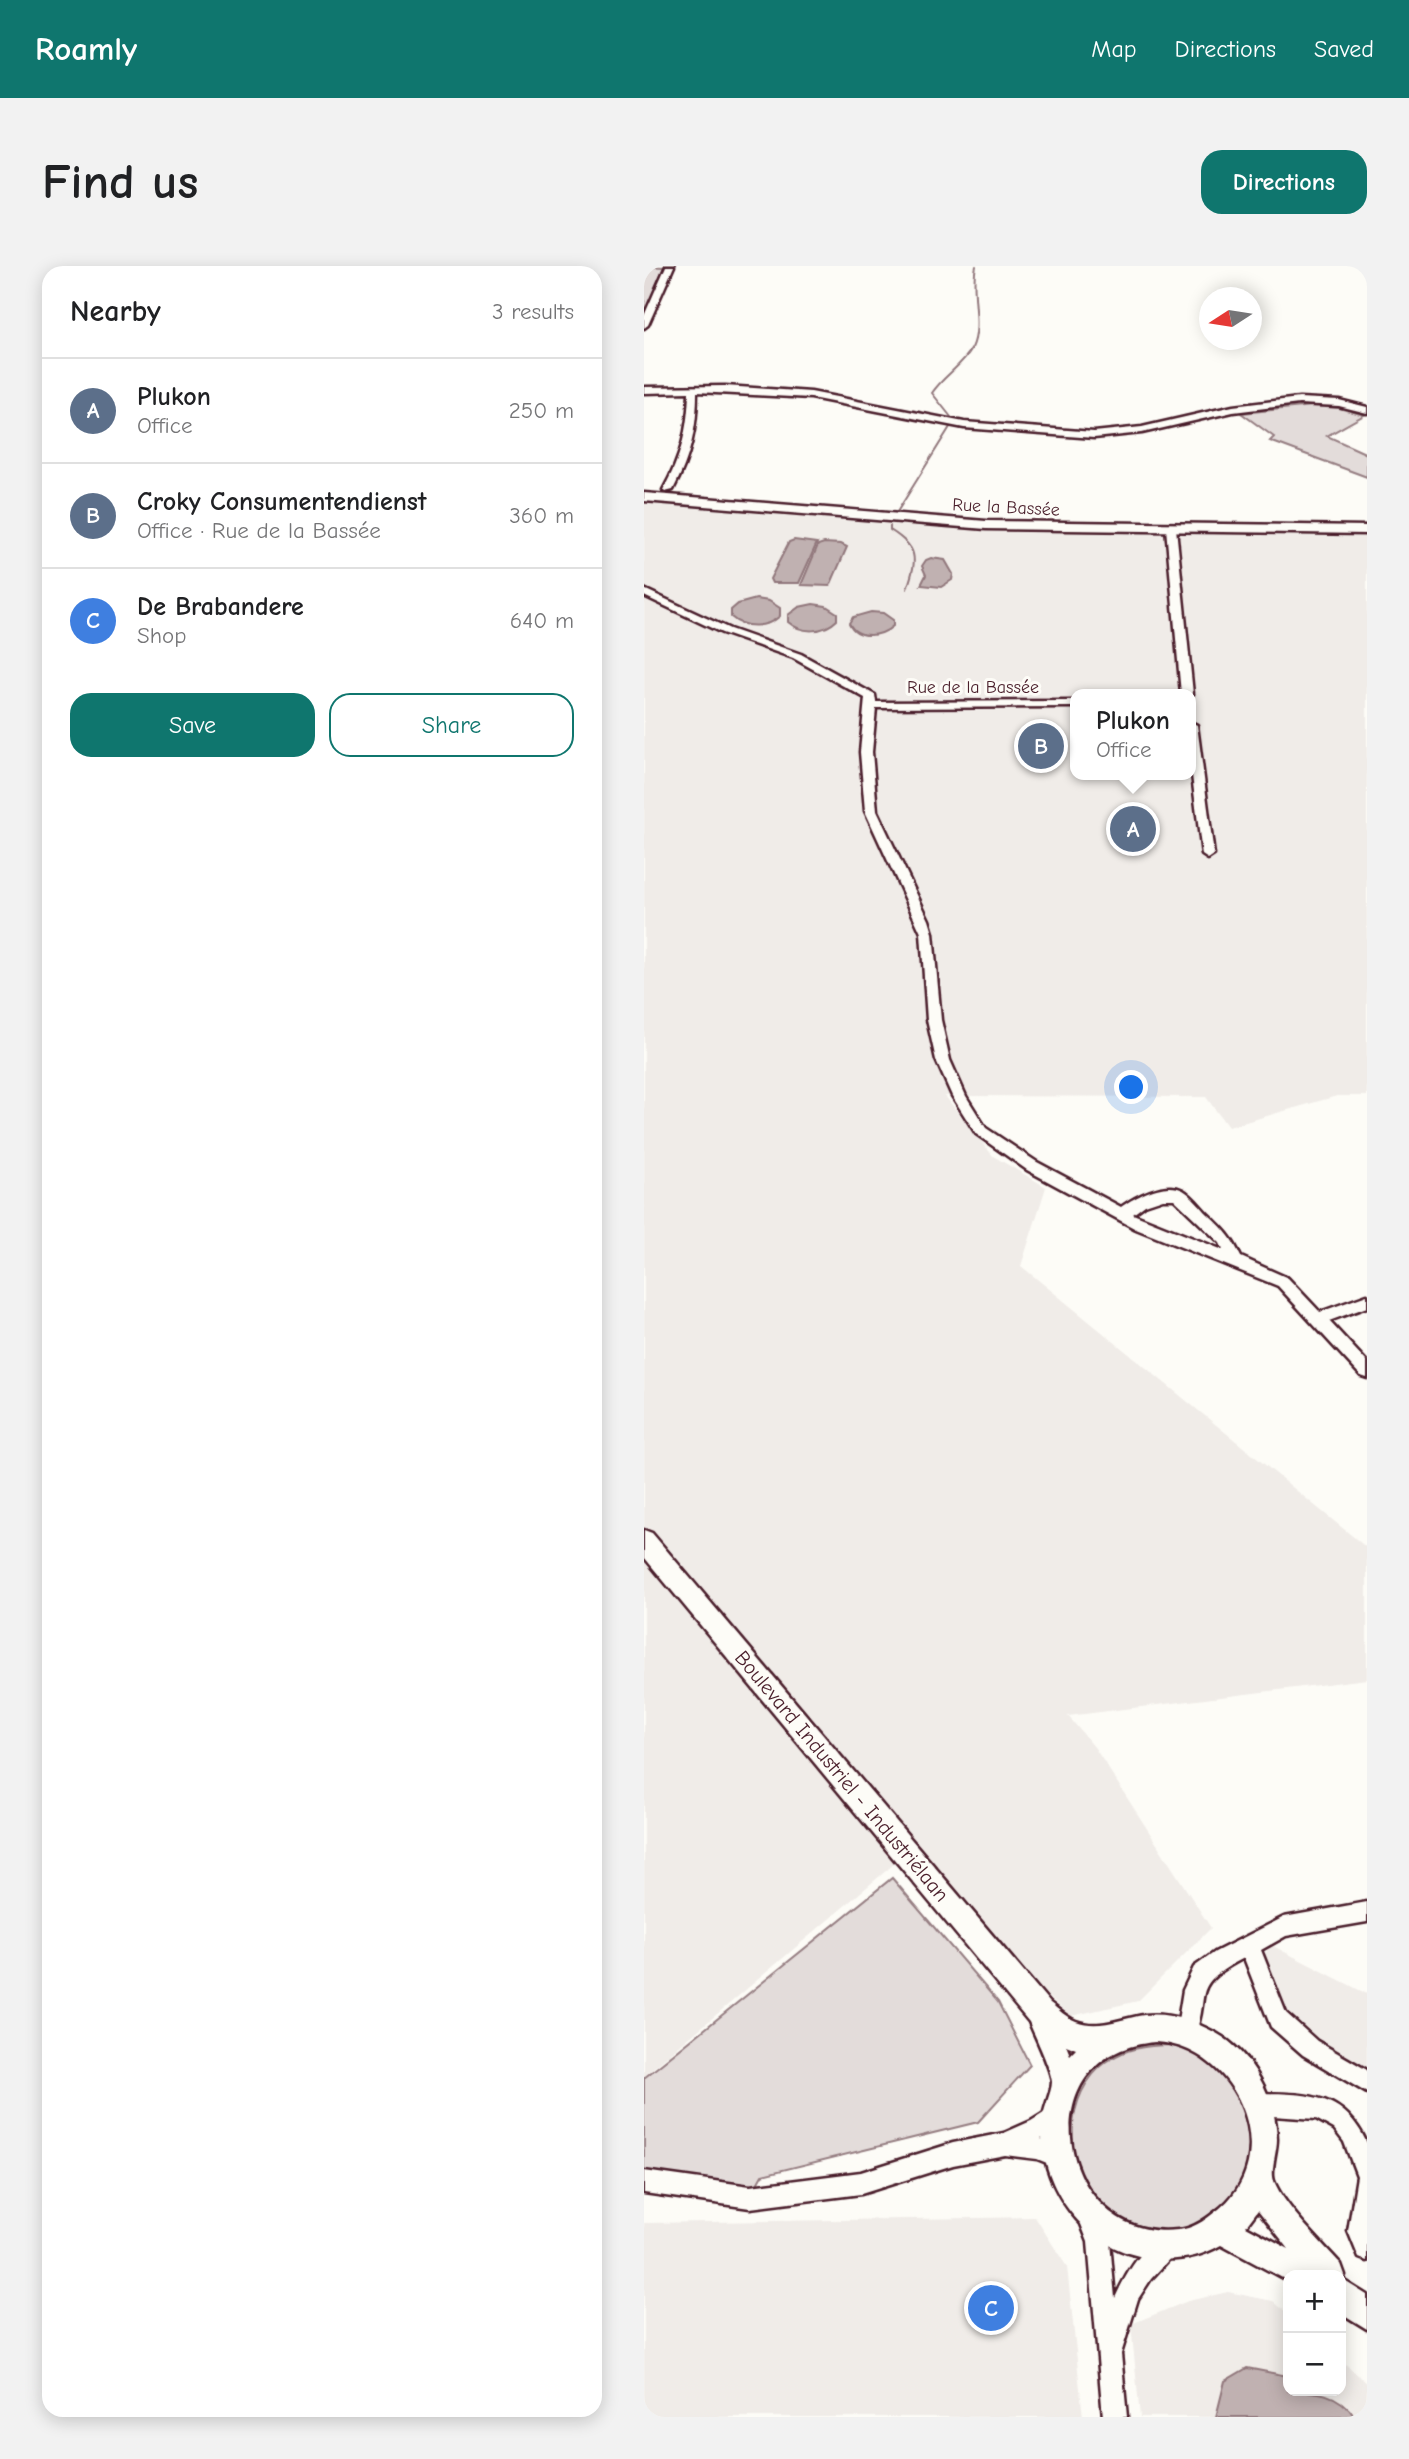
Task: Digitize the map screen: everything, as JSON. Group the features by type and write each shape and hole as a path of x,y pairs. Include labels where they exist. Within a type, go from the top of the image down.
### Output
{"main road":[{"name":"Rue la Bassée","path":"644,497 986,525 1367,530"},
{"name":"Boulevard Industriel - Industriélaan","path":"644,1540 1040,2013 1074,2035 1108,2039 1153,2028 1186,2033 1219,2051 1241,2074 1257,2104 1264,2138 1258,2181 1247,2203 1221,2229 1196,2242 1165,2247 1128,2240 1088,2214 1065,2181 1057,2156 1055,2117 1066,2083 1082,2059 1108,2039"},
{"name":"Boulevard Industriel - Industriélaan","path":"1040,2013 1066,2083"},
{"path":"1258,2181 1273,2207 1325,2270"},
{"path":"1221,2229 1299,2270"}],"street":[{"path":"644,325 670,266"},
{"path":"644,390 693,389 811,395 964,425 1094,435 1142,430 1233,409 1299,401 1339,402 1367,410"},
{"path":"668,490 690,446 693,430 693,389"},
{"path":"1171,528 1187,689"},
{"path":"644,592 726,631 797,656 869,694 871,705 866,752 871,811 923,920 927,933 934,1020 950,1079 974,1124 1032,1166 1141,1225 1283,1282 1367,1372"},
{"name":"Rue de la Bassée","path":"871,705 1070,704"},
{"path":"1196,763 1208,855"},
{"path":"1122,1215 1141,1202 1170,1193 1178,1194 1226,1240 1235,1261"},
{"path":"1317,1319 1367,1301"},
{"path":"1186,2033 1193,1990 1200,1974 1284,1927 1367,1912"},
{"path":"1248,1946 1260,1970 1278,2020 1310,2048 1367,2082"},
{"path":"1257,2104 1322,2107 1352,2133 1361,2151 1367,2176 1359,2231 1367,2250"},
{"path":"644,2182 750,2197 861,2183 953,2154 1005,2144 1039,2129 1055,2117"},
{"path":"1005,2144 1037,2148 1057,2156"},
{"path":"1088,2214 1099,2242 1115,2417"},
{"path":"1110,2361 1122,2307 1137,2276 1165,2247"}],"shaded area":[{"path":"644,266 664,267 645,313 644,313"},
{"path":"1313,406 1339,408 1364,415 1327,436 1367,454 1367,477 1270,441 1274,437 1241,413"},
{"path":"644,503 1000,531 1367,532 1367,1096 1337,1096 1228,1127 1206,1097 945,1096 993,1156 1046,1187 1021,1266 1367,1548 1367,1679 1068,1716 1095,1748 1211,1928 1138,2001 1071,2016 894,1864 644,2076"},
{"path":"794,540 817,543 799,583 772,583 770,579 789,542"},
{"path":"824,543 847,547 830,586 801,585 818,545"},
{"path":"931,558 945,560 953,574 952,580 941,587 921,585 926,575 922,566"},
{"path":"756,599 769,601 780,608 780,616 769,623 756,626 742,624 731,617 731,610 738,604"},
{"path":"813,604 826,606 837,613 837,620 819,630 800,629 788,622 788,615 799,607"},
{"path":"871,612 883,613 893,620 893,626 882,633 869,635 858,632 849,623 853,617"},
{"path":"892,1878 998,2002 1030,2065 978,2122 762,2175 750,2197 644,2170 644,2078"},
{"path":"1271,1945 1367,1994 1367,2085 1278,2020 1257,1965"},
{"path":"1167,2045 1194,2052 1219,2068 1246,2106 1253,2136 1250,2165 1231,2207 1192,2229 1168,2235 1136,2228 1113,2215 1098,2202 1082,2180 1073,2141 1073,2121 1078,2101 1099,2068 1129,2051"},
{"path":"1035,2217 1067,2267 1083,2417 644,2417 644,2223"},
{"path":"1228,2292 1273,2301 1283,2310 1283,2396 1346,2396 1346,2364 1367,2383 1367,2417 1140,2417 1131,2324 1188,2301"},
{"path":"1247,2368 1283,2375 1283,2396 1329,2396 1341,2402 1355,2417 1216,2417 1225,2381"}],"waterway":[{"path":"951,417 932,393 972,348 977,319 974,287 976,266"},
{"path":"897,512 950,427"},
{"path":"890,526 890,530 906,542 913,554 913,569 907,589"}],"place":[{"name":"Croky Consumentendienst","path":"1041,746"},
{"name":"Plukon","path":"1133,829"},
{"name":"De Brabandere","path":"991,2308"}]}
